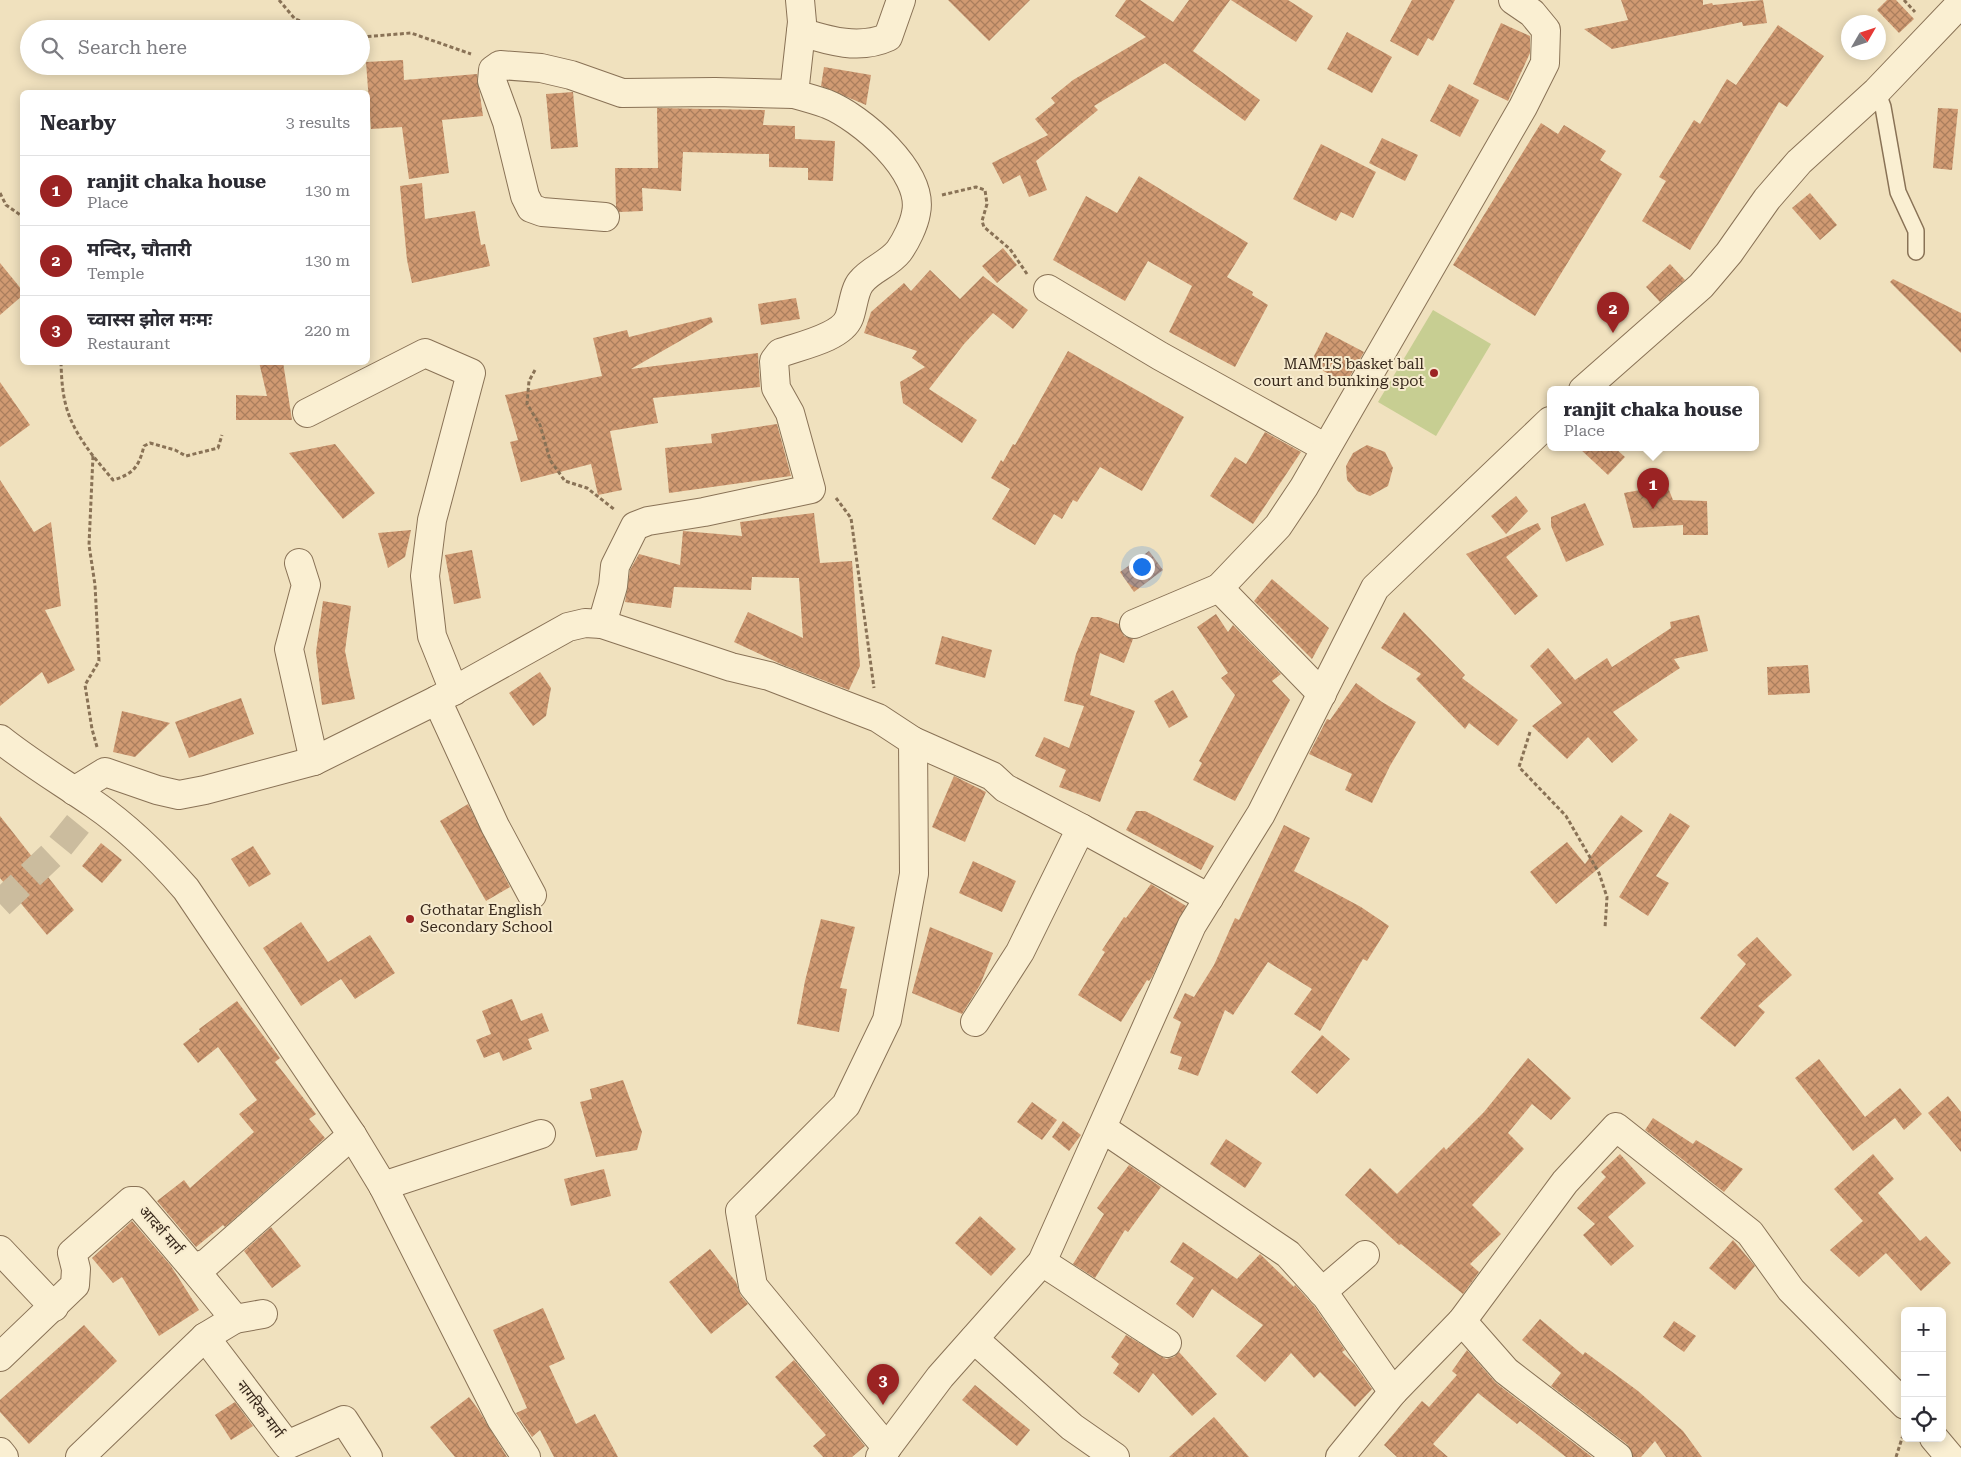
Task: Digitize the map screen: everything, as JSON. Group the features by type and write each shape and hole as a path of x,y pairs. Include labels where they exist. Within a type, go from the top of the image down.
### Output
{"street":[{"path":"794,94 801,32 800,0"},
{"path":"801,32 848,43 874,44 888,38 901,0"},
{"path":"1134,624 1219,588 1278,526 1304,487 1427,276 1523,107 1545,63 1546,30 1532,13 1512,0"},
{"path":"1588,386 1701,286 1729,253 1767,200 1799,162 1877,91 1961,3"},
{"path":"602,624 613,586 614,566 635,526 648,521 704,512 811,489 790,412 776,388 774,361 780,353 836,333 846,324 859,284 867,275 884,266 899,251 917,212 915,192 895,157 866,128 828,104 794,94 622,92 571,74 541,68 500,64 493,70 492,81 507,122 525,196 532,208 542,212 605,217"},
{"path":"1048,289 1160,356 1326,448"},
{"path":"307,413 425,354 471,373 432,520 425,576 432,636 445,696 495,826 532,895"},
{"path":"913,741 914,874 887,1020 846,1105 740,1211 753,1286 884,1453 940,1377 1042,1262 1192,925 1261,814 1375,588 1547,424"},
{"path":"299,563 306,585 289,649 314,761"},
{"path":"1219,588 1322,694"},
{"path":"74,792 105,772 157,790 179,795 205,790 314,761 445,696 568,627 586,623 602,624 731,668 769,676 878,718 913,741 992,776 1005,788 1209,898"},
{"path":"0,739 26,760 125,828 158,857 186,889 352,1135 383,1186 501,1419 526,1457"},
{"path":"975,1022 1020,952 1081,828"},
{"path":"1340,1457 1392,1392 1462,1321 1565,1182 1616,1127 1750,1233 1791,1290 1901,1401"},
{"path":"1102,1128 1288,1254 1322,1292 1392,1392"},
{"path":"383,1186 541,1134"},
{"name":"आदर्श मार्ग","path":"0,1357 75,1285 76,1269 72,1253 130,1201 136,1201 193,1268 207,1263 352,1135"},
{"path":"0,1250 54,1307"},
{"path":"1322,1292 1365,1255"},
{"path":"1042,1262 1167,1343"},
{"path":"193,1268 235,1319"},
{"path":"80,1457 205,1337 235,1319 263,1314"},
{"path":"1462,1321 1506,1371 1618,1457"},
{"name":"नागरिक मार्ग","path":"205,1337 287,1445 344,1420 368,1457"},
{"path":"974,1339 1072,1427 1115,1457"},
{"path":"1937,1442 1950,1457"},
{"path":"0,1452 4,1457"}],"lane":[{"path":"1877,91 1883,107 1898,192 1916,231 1916,252"}],"path":[{"path":"279,0 298,20"},
{"path":"370,36 411,33 500,64"},
{"path":"915,192 933,196 976,188 985,190 987,204 982,221 984,227 1010,249 1027,274 1048,289"},
{"path":"0,193 6,204 20,214"},
{"path":"61,365 66,410 77,433 113,480 127,476 140,462 144,446 150,443 175,450 186,456 218,448 222,435"},
{"path":"535,370 529,381 527,404 540,425 550,460 566,481 587,488 635,526"},
{"path":"93,456 89,545 95,584 99,661 85,684 92,729 105,772"},
{"path":"811,489 828,488 851,518 878,718"},
{"path":"1530,732 1519,767 1566,816 1599,873 1607,897 1605,928"},
{"path":"1896,1457 1901,1442"}],"green space":[{"name":"MAMTS basket ball court and bunking spot","path":"1433,310 1491,344 1436,436 1378,402"}],"building":[{"path":"948,0 1030,0 989,41"},
{"path":"1126,0 1140,0 1173,22 1189,0 1230,0 1193,51 1260,100 1245,121 1165,63 1094,106 1098,110 1036,161 1047,190 1029,197 1020,175 1003,184 992,163 1048,135 1035,119 1055,103 1051,98 1073,80 1146,37 1115,16"},
{"path":"1231,0 1288,0 1313,16 1296,42"},
{"path":"1412,0 1455,0 1433,41 1428,38 1418,56 1390,41"},
{"path":"1621,0 1703,0 1703,5 1712,3 1713,5 1763,0 1767,23 1743,26 1742,22 1612,49 1584,29 1628,20"},
{"path":"1887,0 1896,0 1914,19 1899,33 1886,19 1886,15 1882,15 1877,10"},
{"path":"1501,23 1530,36 1530,53 1508,101 1473,84"},
{"path":"1778,25 1824,56 1787,107 1779,102 1690,250 1642,221 1666,181 1659,177 1694,120 1700,124 1727,79 1736,85"},
{"path":"1347,32 1392,57 1372,93 1327,69"},
{"path":"403,60 404,80 477,74 483,116 442,120 449,173 409,179 402,127 371,129 370,90 368,90 367,75 370,75 370,62"},
{"path":"824,67 871,75 866,105 821,86"},
{"path":"1449,84 1479,100 1460,137 1430,121"},
{"path":"573,92 578,147 551,149 546,94"},
{"path":"657,108 765,110 763,125 795,126 795,139 835,141 833,181 808,180 808,168 769,167 769,154 683,152 681,191 642,188 643,211 619,212 616,207 615,168 658,168"},
{"path":"1938,108 1958,109 1952,170 1933,168"},
{"path":"1541,123 1558,134 1564,125 1606,151 1600,160 1622,174 1535,316 1453,265"},
{"path":"1382,138 1418,155 1405,181 1369,163"},
{"path":"1321,144 1376,172 1353,218 1341,212 1336,221 1293,199"},
{"path":"1139,176 1248,243 1227,277 1253,292 1252,295 1268,305 1235,367 1169,332 1192,286 1148,261 1125,301 1053,260 1086,196 1117,213"},
{"path":"422,183 425,219 475,211 481,245 485,244 490,266 412,283 407,260 400,186"},
{"path":"1810,193 1837,225 1820,240 1792,208"},
{"path":"1003,248 1017,265 997,283 982,266"},
{"path":"0,263 20,288 20,298 0,315"},
{"path":"1670,264 1685,280 1660,302 1646,287"},
{"path":"930,270 960,299 983,276 1028,310 1013,329 993,313 964,344 929,389 977,420 962,443 903,403 900,382 925,367 912,358 917,351 864,333 871,312 904,283 911,291"},
{"path":"1893,279 1961,313 1961,353 1890,282"},
{"path":"796,298 800,319 761,325 758,304"},
{"path":"711,317 713,322 631,369 758,353 760,387 653,398 658,423 610,431 622,490 598,495 591,464 521,482 510,442 518,440 505,395 602,376 593,338 627,330 629,337"},
{"path":"1326,332 1364,352 1346,383 1310,364"},
{"path":"1068,351 1184,417 1142,491 1100,467 1077,502 1073,500 1062,519 1054,514 1035,545 992,519 1010,489 991,478 1001,460 1003,462 1013,444 1015,445"},
{"path":"260,365 283,365 292,420 236,420 236,395 267,396"},
{"path":"0,382 30,425 0,447"},
{"path":"777,424 791,476 669,493 665,448 712,443 711,434"},
{"path":"1265,432 1301,452 1253,524 1210,496 1235,457 1246,464"},
{"path":"335,444 375,493 343,519 289,453"},
{"path":"1367,445 1385,452 1393,468 1388,486 1370,496 1357,491 1347,480 1346,466 1353,453"},
{"path":"1582,451 1618,451 1625,457 1608,475"},
{"path":"0,480 34,532 51,522 61,606 45,610 75,670 48,684 42,672 0,706"},
{"path":"1667,485 1673,500 1707,501 1708,535 1683,535 1683,525 1633,528 1624,493"},
{"path":"1516,496 1528,511 1506,534 1491,516"},
{"path":"1585,503 1604,545 1566,562 1551,526 1551,517"},
{"path":"814,513 820,563 852,561 860,666 849,690 783,665 734,642 748,612 803,638 799,578 752,577 751,590 674,587 671,608 625,602 630,570 639,554 680,565 683,531 742,536 740,522"},
{"path":"1538,523 1541,529 1506,557 1538,596 1515,615 1466,554"},
{"path":"411,530 405,557 388,568 378,533"},
{"path":"472,550 481,598 454,604 445,555"},
{"path":"1149,551 1163,570 1134,592 1120,572"},
{"path":"1272,579 1329,628 1312,659 1254,601"},
{"path":"323,601 351,606 345,651 355,699 322,705 316,652"},
{"path":"1404,612 1465,675 1462,678 1518,720 1498,746 1469,723 1465,729 1416,679 1421,674 1381,648"},
{"path":"1216,614 1228,632 1233,625 1281,674 1272,681 1290,700 1235,801 1193,780 1202,763 1199,761 1235,695 1221,678 1228,673 1197,627"},
{"path":"1699,615 1708,651 1674,659 1680,668 1613,712 1638,740 1612,763 1588,737 1567,759 1532,726 1562,703 1530,666 1548,648 1575,680 1607,658 1612,667 1671,628 1670,622"},
{"path":"1091,617 1099,617 1119,624 1124,636 1133,639 1124,663 1100,653 1090,695 1135,711 1100,802 1059,787 1066,770 1035,756 1044,737 1069,748 1084,706 1064,701 1076,654"},
{"path":"942,636 992,650 985,678 935,664"},
{"path":"1808,665 1810,693 1768,695 1767,667"},
{"path":"540,672 551,688 546,716 533,726 509,693"},
{"path":"1356,683 1382,702 1416,722 1390,766 1372,803 1345,790 1352,774 1309,754 1327,719 1330,720"},
{"path":"1173,690 1188,717 1169,728 1154,701"},
{"path":"241,698 254,734 189,758 175,722"},
{"path":"122,711 170,723 135,757 113,752"},
{"path":"954,776 986,792 965,842 932,827"},
{"path":"468,804 510,887 486,901 440,821"},
{"path":"1136,811 1145,811 1214,846 1201,870 1126,830"},
{"path":"1670,813 1690,826 1656,876 1669,883 1648,916 1619,897"},
{"path":"1621,815 1643,831 1556,904 1530,872 1567,842 1585,864"},
{"path":"0,816 74,910 47,935 0,878"},
{"path":"1284,825 1310,838 1294,871 1361,907 1389,926 1367,961 1363,959 1320,1031 1294,1014 1312,989 1268,962 1233,1015 1225,1010 1198,1076 1178,1069 1182,1057 1170,1053 1181,1022 1173,1018 1185,993 1194,997 1214,965 1235,918 1239,920"},
{"path":"101,843 122,860 102,883 82,866"},
{"path":"253,846 271,874 249,887 231,859"},
{"path":"973,861 1016,881 1002,912 959,893"},
{"path":"1151,884 1186,906 1152,977 1149,981 1147,980 1121,1022 1078,995 1105,952 1102,950 1124,917 1126,918"},
{"path":"821,919 855,927 840,988 847,989 839,1032 797,1024 805,981"},
{"path":"301,922 328,962 370,935 395,973 355,999 341,979 301,1006 263,948"},
{"path":"930,927 993,953 980,985 962,1014 912,993"},
{"path":"1757,937 1792,975 1758,1006 1765,1012 1735,1047 1700,1018 1746,964 1737,955"},
{"path":"512,999 521,1021 542,1013 549,1031 528,1039 532,1049 503,1061 499,1052 484,1058 476,1040 491,1034 482,1011"},
{"path":"237,1001 280,1058 275,1062 316,1114 309,1119 325,1138 225,1227 223,1225 196,1247 157,1201 184,1180 190,1188 254,1132 239,1114 257,1100 218,1047 198,1063 183,1044 200,1031 199,1029"},
{"path":"1322,1035 1350,1059 1317,1094 1291,1072"},
{"path":"1528,1058 1571,1098 1551,1120 1532,1104 1508,1133 1524,1149 1472,1205 1501,1234 1470,1264 1479,1272 1463,1294 1401,1244 1399,1245 1345,1195 1370,1168 1397,1194 1444,1147 1446,1150 1484,1112"},
{"path":"1819,1059 1865,1117 1900,1088 1922,1114 1904,1130 1895,1118 1853,1151 1795,1078"},
{"path":"623,1080 642,1132 637,1150 596,1157 580,1102 592,1099 590,1089"},
{"path":"1948,1096 1961,1112 1961,1152 1928,1113"},
{"path":"1032,1102 1057,1120 1042,1140 1017,1122"},
{"path":"1653,1118 1693,1144 1696,1140 1743,1169 1724,1192 1645,1130"},
{"path":"1063,1121 1081,1135 1069,1151 1052,1137"},
{"path":"1226,1139 1262,1163 1245,1188 1210,1164"},
{"path":"1620,1154 1646,1183 1608,1217 1634,1246 1611,1266 1583,1235 1595,1224 1577,1208 1606,1177 1601,1172"},
{"path":"1873,1154 1894,1179 1878,1193 1920,1241 1926,1236 1951,1263 1921,1291 1886,1253 1859,1277 1830,1250 1863,1221 1834,1189"},
{"path":"1129,1165 1161,1187 1128,1232 1125,1230 1095,1278 1073,1264 1104,1214 1097,1208"},
{"path":"604,1169 611,1196 571,1206 564,1179"},
{"path":"980,1216 1016,1249 991,1276 955,1243"},
{"path":"132,1221 171,1266 199,1310 159,1336 122,1277 113,1283 92,1258"},
{"path":"271,1227 301,1266 272,1288 244,1251"},
{"path":"1733,1240 1755,1266 1735,1290 1709,1268"},
{"path":"1183,1242 1237,1279 1260,1254 1294,1287 1295,1285 1314,1306 1345,1350 1342,1352 1355,1365 1372,1389 1355,1407 1320,1372 1314,1378 1291,1353 1265,1382 1236,1356 1263,1325 1212,1289 1193,1318 1176,1304 1194,1278 1170,1262"},
{"path":"710,1249 736,1282 741,1296 748,1304 711,1334 669,1282"},
{"path":"543,1308 565,1359 549,1366 576,1424 595,1414 618,1457 554,1457 540,1430 532,1437 516,1413 527,1408 493,1330"},
{"path":"1540,1319 1583,1355 1585,1352 1638,1391 1683,1431 1702,1457 1666,1457 1655,1441 1641,1457 1633,1457 1628,1445 1551,1386 1561,1373 1522,1340"},
{"path":"1674,1321 1696,1336 1684,1352 1663,1337"},
{"path":"84,1325 117,1361 29,1444 0,1412 0,1400"},
{"path":"1126,1335 1166,1359 1174,1357 1179,1352 1217,1394 1192,1416 1153,1373 1139,1393 1113,1373 1119,1364 1111,1357"},
{"path":"1467,1350 1496,1383 1592,1457 1566,1457 1520,1421 1517,1424 1478,1393 1433,1444 1448,1457 1397,1457 1384,1445 1422,1401 1429,1407 1457,1375 1452,1371"},
{"path":"794,1360 865,1446 852,1457 823,1457 813,1446 826,1435 775,1377"},
{"path":"975,1385 1030,1430 1017,1446 962,1400"},
{"path":"469,1397 507,1457 455,1457 430,1427"},
{"path":"235,1402 253,1426 231,1440 215,1415"},
{"path":"1214,1417 1249,1457 1169,1457"}],"tunnel":[{"path":"0,904 56,851 94,804"}],"place":[{"name":"मन्दिर, चौतारी","path":"1613,333"},
{"name":"MAMTS basket ball court and bunking spot","path":"1434,373"},
{"name":"ranjit chaka house","path":"1653,509"},
{"name":"Gothatar English Secondary School","path":"410,919"},
{"name":"च्वास्स झोल मःमः","path":"883,1405"}]}
